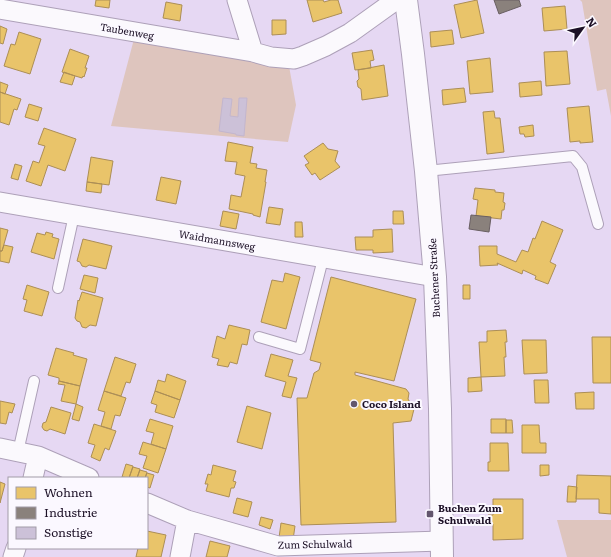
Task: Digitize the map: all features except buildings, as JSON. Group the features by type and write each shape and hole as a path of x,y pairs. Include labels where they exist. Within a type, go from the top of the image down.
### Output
{"street":[{"path":"237,0 253,52"},
{"name":"Taubenweg","path":"0,9 253,52 271,57 294,58 303,56 326,46 350,33 397,0"},
{"name":"Buchener Straße","path":"406,0 414,54 435,277 440,409 442,549"},
{"name":"Waidmannsweg","path":"0,202 323,259 435,277"},
{"path":"9,450 38,456 87,477"},
{"path":"33,477 38,456"},
{"name":"Zum Schulwald","path":"148,503 187,520 278,546 345,551 442,549"},
{"path":"180,557 187,520"}],"lane":[{"path":"426,171 573,156 582,167 598,224"},
{"path":"58,288 74,215"},
{"path":"259,337 300,349 323,259"},
{"path":"9,450 34,380"}],"shaded area":[{"path":"580,0 611,0 611,116 606,89 597,91 582,2"},
{"path":"134,39 289,66 296,105 288,142 111,126"},
{"path":"557,520 611,520 611,557 567,557"}],"place":[{"name":"Coco Island","path":"354,404"},
{"name":"Buchen Zum Schulwald","path":"430,514"}]}
